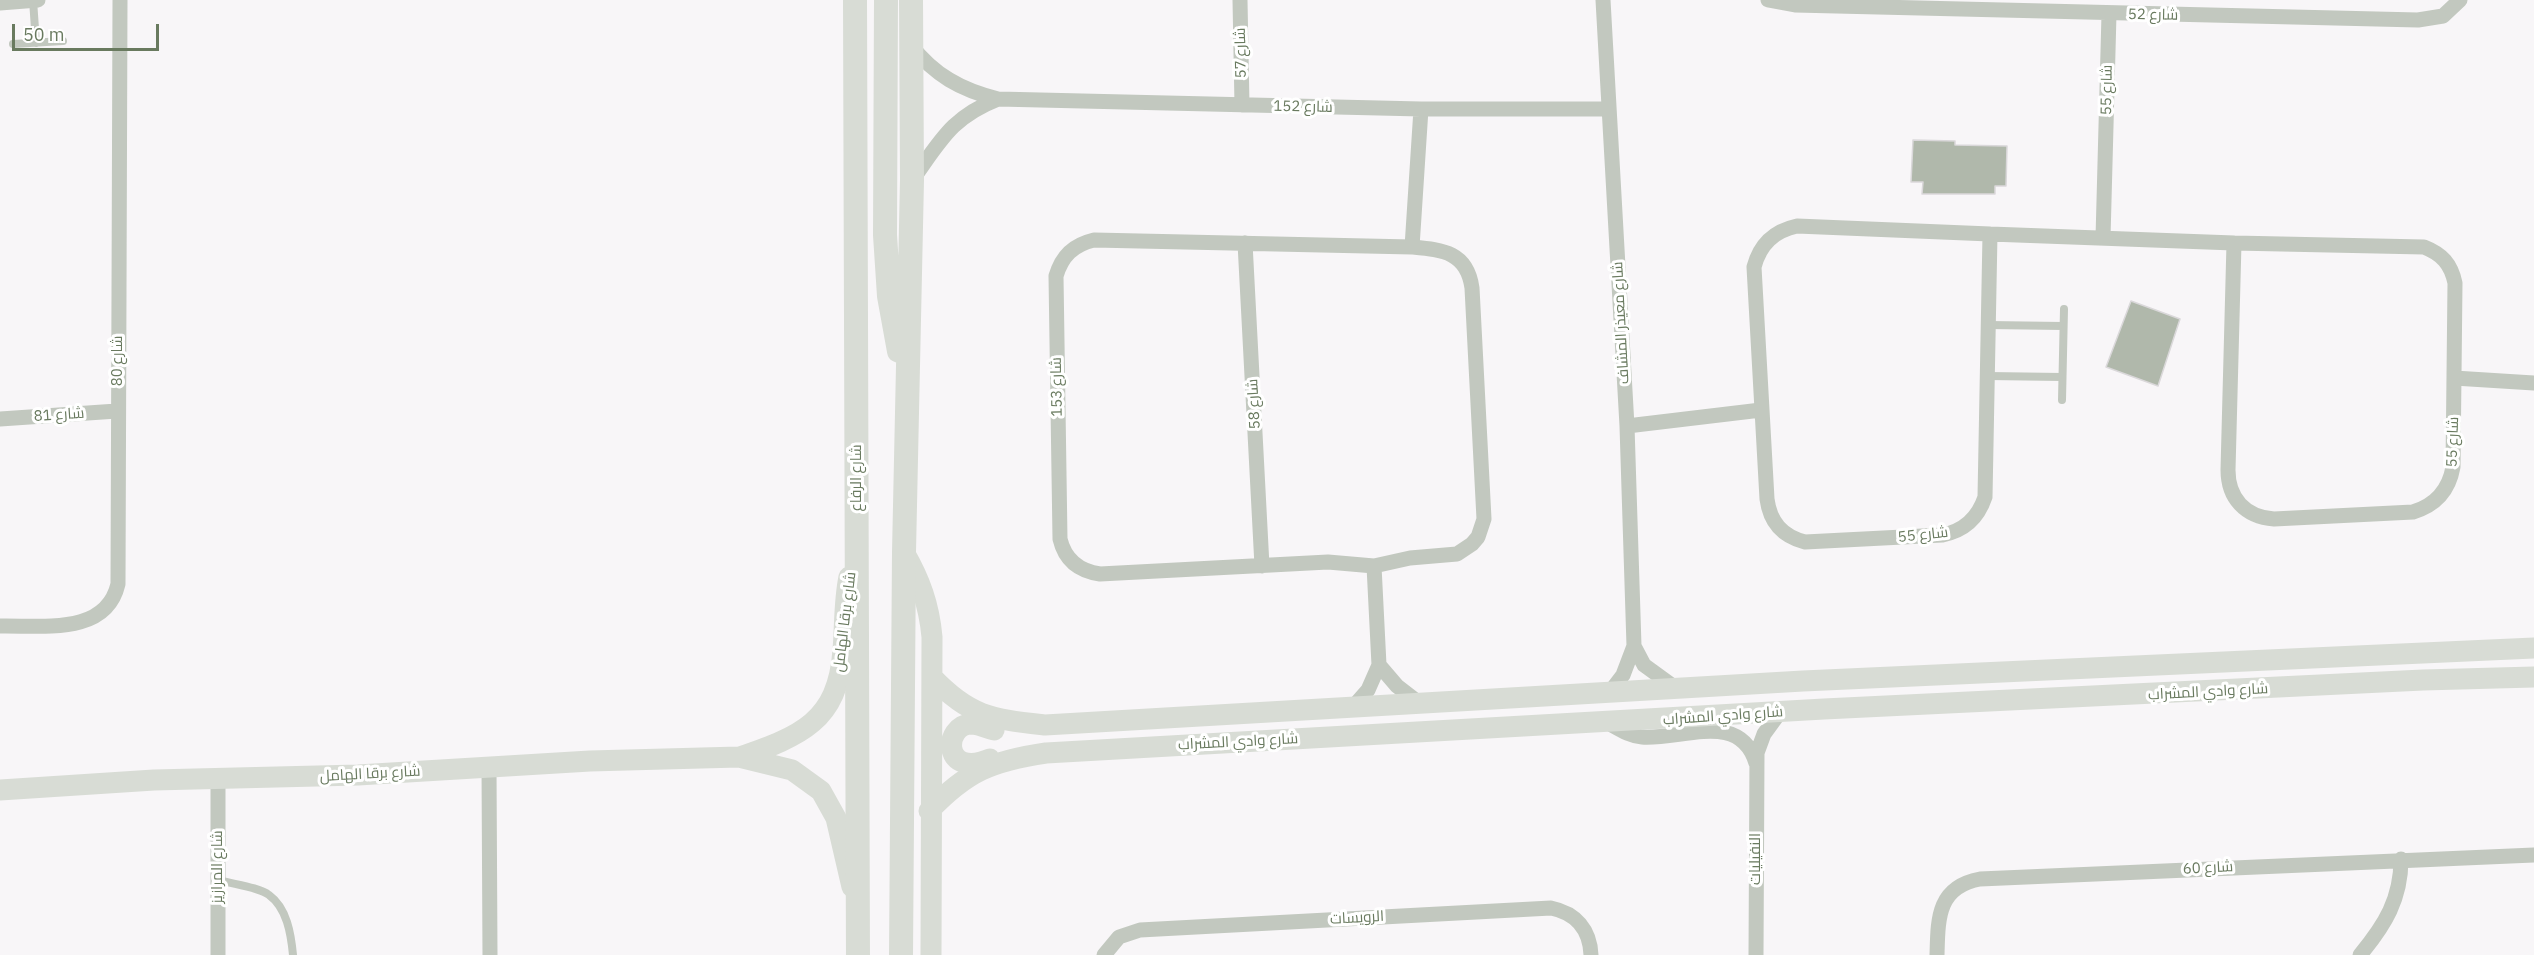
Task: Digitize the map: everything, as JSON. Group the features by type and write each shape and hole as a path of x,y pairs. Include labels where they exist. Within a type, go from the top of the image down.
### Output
{"main road":[{"name":"شارع الرفاع","path":"855,0 858,955"},
{"path":"886,0 886,266 894,326 909,386"},
{"path":"901,955 903,552 909,386 912,180 911,0"}],"street":[{"path":"0,3 38,0"},
{"name":"شارع 80","path":"0,626 74,624 100,615 112,602 119,573 117,411 120,0"},
{"name":"شارع 57","path":"1240,0 1242,105"},
{"name":"شارع معيذر المشاف","path":"1603,0 1627,426 1634,646 1623,675 1610,692"},
{"name":"شارع 52","path":"1768,0 1796,6 1988,6 2109,14 2427,20 2443,16 2460,0"},
{"path":"2212,16 2213,0"},
{"name":"شارع 55","path":"2103,238 2109,14"},
{"name":"شارع 152","path":"910,44 944,78 972,92 998,99 1421,110 1608,109"},
{"name":"شارع 152","path":"912,180 958,120 980,106 998,99"},
{"path":"1412,247 1421,110"},
{"name":"شارع 55","path":"1990,234 1985,497 1976,516 1970,523 1952,533 1942,535 1805,542 1785,535 1772,519 1768,509 1753,277 1756,256 1768,239 1786,228 1797,226 2234,243 2414,246 2433,250 2449,264 2456,283 2452,476 2444,493 2430,506 2413,512 2264,519 2247,511 2234,498 2228,479 2234,243"},
{"name":"شارع 153","path":"1094,240 1412,247 1451,254 1463,265 1471,280 1484,519 1478,537 1472,544 1456,554 1410,558 1374,566 1328,562 1100,574 1081,570 1074,564 1062,548 1060,539 1056,287 1059,265 1073,248 1094,240"},
{"name":"شارع 58","path":"1245,243 1263,566"},
{"path":"2454,378 2534,383"},
{"path":"1627,426 1761,410"},
{"name":"شارع 81","path":"0,419 117,411"},
{"name":"شارع برقا الهامل","path":"739,757 802,732 819,719 832,696 841,670 846,592 857,539"},
{"path":"903,552 920,580 930,617 932,677 929,812 931,955"},
{"path":"1354,706 1368,690 1379,666 1374,566"},
{"path":"1634,646 1644,665 1677,689"},
{"name":"شارع وادي المشراب","path":"932,677 952,697 974,711 998,720 1045,725 1610,692 2430,651 2534,648"},
{"path":"1379,666 1390,680 1419,703"},
{"name":"شارع وادي المشراب","path":"929,812 946,793 969,776 997,764 1046,753 1780,712 2423,680 2534,677"},
{"name":"النفيليات","path":"1756,955 1756,763 1760,743 1780,712"},
{"path":"1608,723 1643,737 1714,731 1731,733 1746,742 1756,763"},
{"path":"1045,725 1011,732 971,724 958,730 951,742 955,756 960,761 973,765 1010,754 1046,753"},
{"name":"شارع برقا الهامل","path":"0,790 154,780 358,775 590,761 739,757 792,770 821,791 836,818 858,915"},
{"path":"489,766 490,955"},
{"name":"شارع المرازيز","path":"218,779 218,955"},
{"name":"شارع 60","path":"1937,955 1938,922 1943,904 1955,890 1971,881 2401,859 2534,855"},
{"path":"2360,955 2384,924 2392,909 2400,884 2401,859"},
{"name":"الرويسات","path":"1104,955 1119,937 1140,930 1551,908 1570,914 1584,927 1591,945 1591,955"}],"lane":[{"path":"33,0 36,43"},
{"path":"13,44 63,41"},
{"path":"2062,400 2064,309"},
{"path":"1988,325 2063,326"},
{"path":"1988,376 2062,377"},
{"path":"219,880 268,893 287,921 293,955"}],"building":[{"path":"1913,140 1955,141 1955,145 2007,146 2006,186 1995,186 1995,194 1922,194 1923,182 1911,182"},
{"path":"2131,301 2180,319 2158,386 2106,367"}]}
